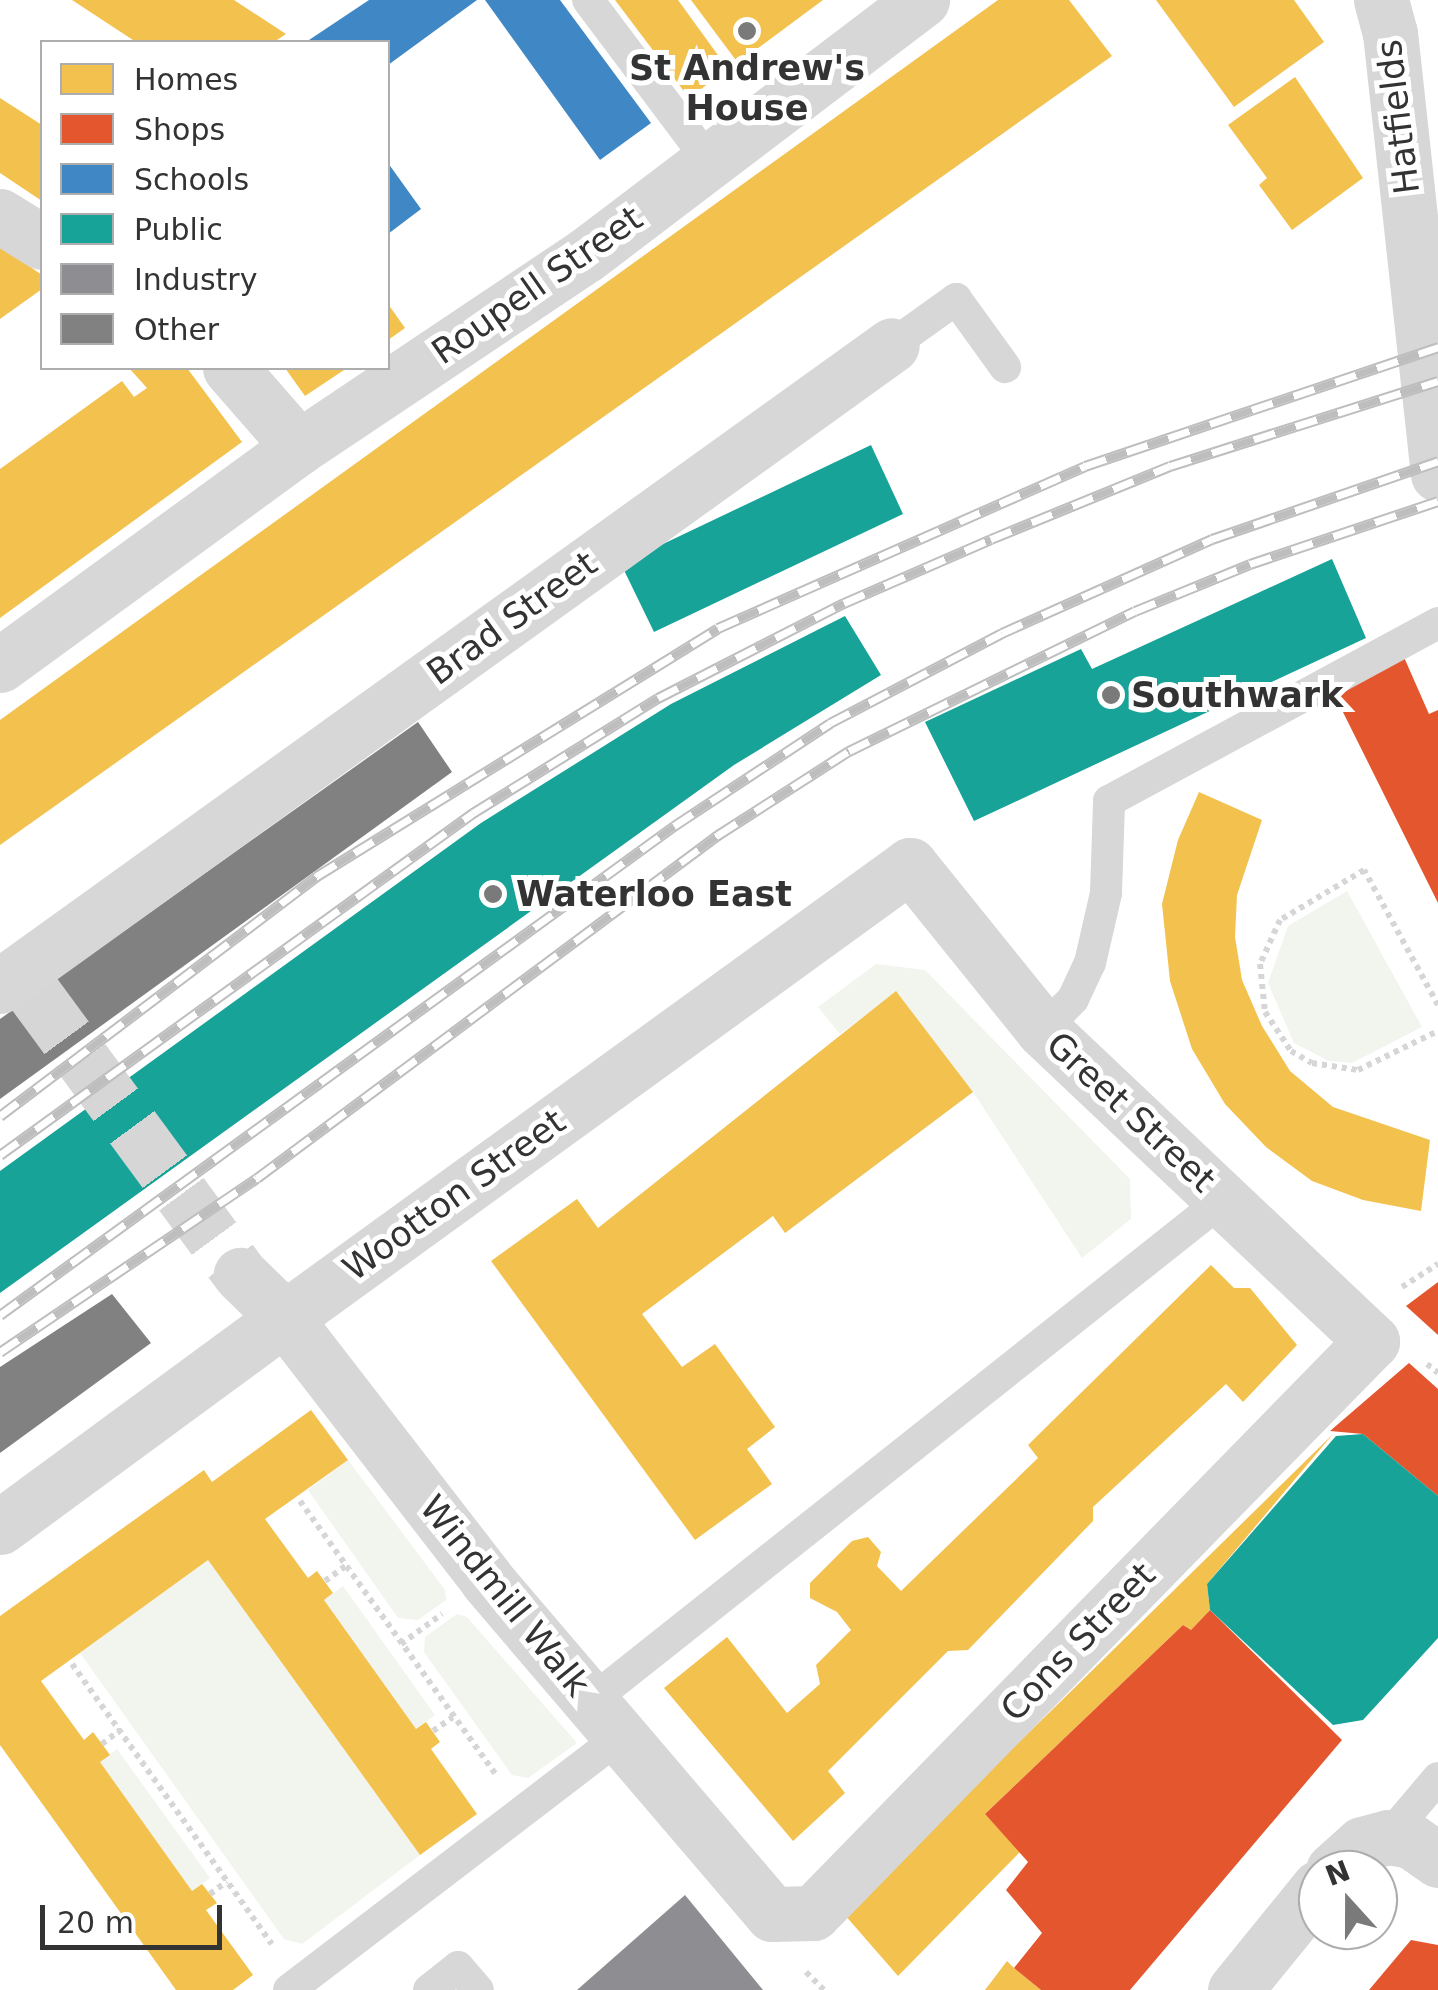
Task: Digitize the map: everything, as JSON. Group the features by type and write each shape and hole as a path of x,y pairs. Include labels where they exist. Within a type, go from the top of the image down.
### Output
{"street":[{"name":"Roupell Street","path":"0,665 299,448 586,255 922,0"},
{"name":"Hatfields","path":"1381,0 1423,204 1438,474"},
{"path":"0,216 40,241"},
{"name":"Brad Street","path":"13,975 668,525 892,345"},
{"path":"232,370 299,448"},
{"name":"Greet Street","path":"910,865 1043,1030 1372,1342"},
{"name":"Wootton Street","path":"0,1527 910,865"},
{"name":"Windmill Walk","path":"241,1275 285,1318 488,1580 772,1914"},
{"name":"Cons Street","path":"772,1914 813,1913 1372,1342"},
{"path":"1355,1850 1362,1844 1388,1837 1411,1841 1438,1860"},
{"path":"1234,1990 1298,1912"}],"lane":[{"path":"588,0 708,162"},
{"name":"Brad Street","path":"892,345 956,299 1005,366"},
{"path":"1043,1030 1073,999 1090,963 1106,894 1110,801 1438,623"},
{"path":"295,1985 523,1812 606,1718 1224,1200"},
{"path":"1388,1837 1438,1778"},
{"path":"429,1990 458,1967 478,1990"}],"path":[{"path":"1438,1005 1364,870 1280,920 1260,964 1264,1012 1291,1052 1312,1063 1358,1070 1438,1032"},
{"path":"300,1501 523,1812"},
{"path":"324,1582 346,1566"},
{"path":"72,1664 227,1880 295,1985"},
{"path":"433,1731 453,1717"},
{"path":"102,1744 120,1730"},
{"path":"210,1894 227,1880"}],"shaded area":[{"path":"1347,891 1422,1027 1352,1063 1329,1061 1294,1043 1268,983 1288,926"},
{"path":"876,964 925,970 1130,1179 1131,1219 1082,1258 973,1092 897,992 840,1034 818,1007"},
{"path":"348,1460 445,1590 446,1600 418,1620 398,1618 308,1490"},
{"path":"208,1560 420,1855 302,1944 284,1939 80,1653"},
{"path":"343,1586 435,1715 416,1729 324,1600"},
{"path":"457,1614 467,1617 577,1743 528,1778 512,1775 424,1652 425,1637"},
{"path":"117,1749 210,1878 192,1891 100,1762"}],"building: Homes":[{"path":"72,0 234,0 286,34 277,40 133,40"},
{"path":"615,0 678,0 728,69 689,98"},
{"name":"St Andrew's House","path":"691,0 823,0 738,63"},
{"path":"998,0 1069,0 1112,56 0,845 0,720"},
{"path":"1156,0 1294,0 1324,42 1234,107"},
{"path":"1295,77 1363,178 1292,230 1259,185 1267,178 1228,125"},
{"path":"0,98 40,124 40,200 0,173"},
{"path":"0,246 40,274 40,290 0,319"},
{"path":"390,307 405,328 390,339"},
{"path":"131,370 188,370 242,442 0,618 0,469 122,381 134,397 147,388"},
{"path":"286,370 344,370 305,396"},
{"path":"1199,792 1262,820 1237,895 1235,937 1242,980 1262,1026 1290,1071 1333,1107 1430,1140 1421,1211 1363,1200 1312,1181 1266,1147 1225,1104 1192,1049 1170,981 1162,904 1178,840"},
{"path":"896,991 973,1092 785,1233 773,1216 642,1314 682,1367 715,1344 775,1427 747,1449 772,1484 695,1540 491,1261 577,1199 598,1228"},
{"path":"1211,1265 1234,1288 1250,1288 1297,1345 1243,1402 1226,1384 1093,1507 1093,1521 968,1650 948,1651 828,1771 845,1793 793,1841 664,1688 727,1637 787,1713 820,1684 816,1665 851,1630 837,1612 810,1598 810,1583 852,1541 868,1537 881,1552 877,1566 901,1591 1038,1458 1028,1445"},
{"path":"311,1410 348,1460 265,1519 308,1578 317,1571 333,1593 324,1600 416,1729 426,1722 440,1742 431,1749 477,1814 420,1855 208,1560 41,1681 84,1740 93,1732 110,1755 100,1762 192,1891 202,1884 217,1903 206,1910 253,1975 233,1990 176,1990 0,1745 0,1616 204,1470 212,1482"},
{"path":"1333,1434 1207,1584 1210,1610 1191,1630 1183,1625 985,1814 1020,1852 898,1976 844,1914"},
{"path":"1007,1961 1014,1968 1041,1990 985,1990"}],"building: Shops":[{"path":"1403,655 1429,714 1438,710 1438,903 1331,688"},
{"path":"1438,1282 1438,1335 1406,1306"},
{"path":"1409,1363 1438,1389 1438,1496 1363,1434 1330,1431"},
{"path":"1210,1610 1342,1740 1130,1990 1041,1990 1014,1968 1042,1933 1006,1890 1028,1862 985,1814 1183,1625 1191,1630"},
{"path":"1411,1940 1438,1945 1438,1990 1369,1990"}],"building: Schools":[{"path":"369,0 477,0 390,64 390,40 309,40"},
{"path":"485,0 560,0 651,123 600,160"},
{"path":"390,166 421,209 390,232"}],"building: Public":[{"path":"871,445 903,514 654,632 621,564"},
{"name":"Southwark","path":"1332,559 1366,638 974,821 925,722 1081,649 1092,669"},
{"path":"845,616 881,675 734,765 0,1293 0,1171 481,823 671,704"},
{"path":"1363,1434 1438,1496 1438,1638 1363,1720 1333,1725 1210,1610 1207,1584 1336,1436"}],"building: Industry":[{"path":"685,1895 763,1990 577,1990"}],"building: Other":[{"path":"418,722 452,772 0,1099 0,1019"},
{"path":"112,1294 151,1343 0,1453 0,1367"}],"tunnel":[{"path":"34,993 241,1275"}],"railway":[{"path":"0,1116 317,876 718,628 1085,466 1438,347"},
{"path":"0,1155 473,813 658,698 844,603 1170,466 1438,381"},
{"path":"0,1315 674,826 830,723 1002,633 1212,539 1438,461"},
{"path":"0,1352 257,1178 718,835 849,751 1135,611 1250,564 1438,501"}],"place":[{"name":"St Andrew's House","path":"747,31"},
{"name":"Southwark","path":"1111,695"},
{"name":"Waterloo East","path":"493,894"}]}
